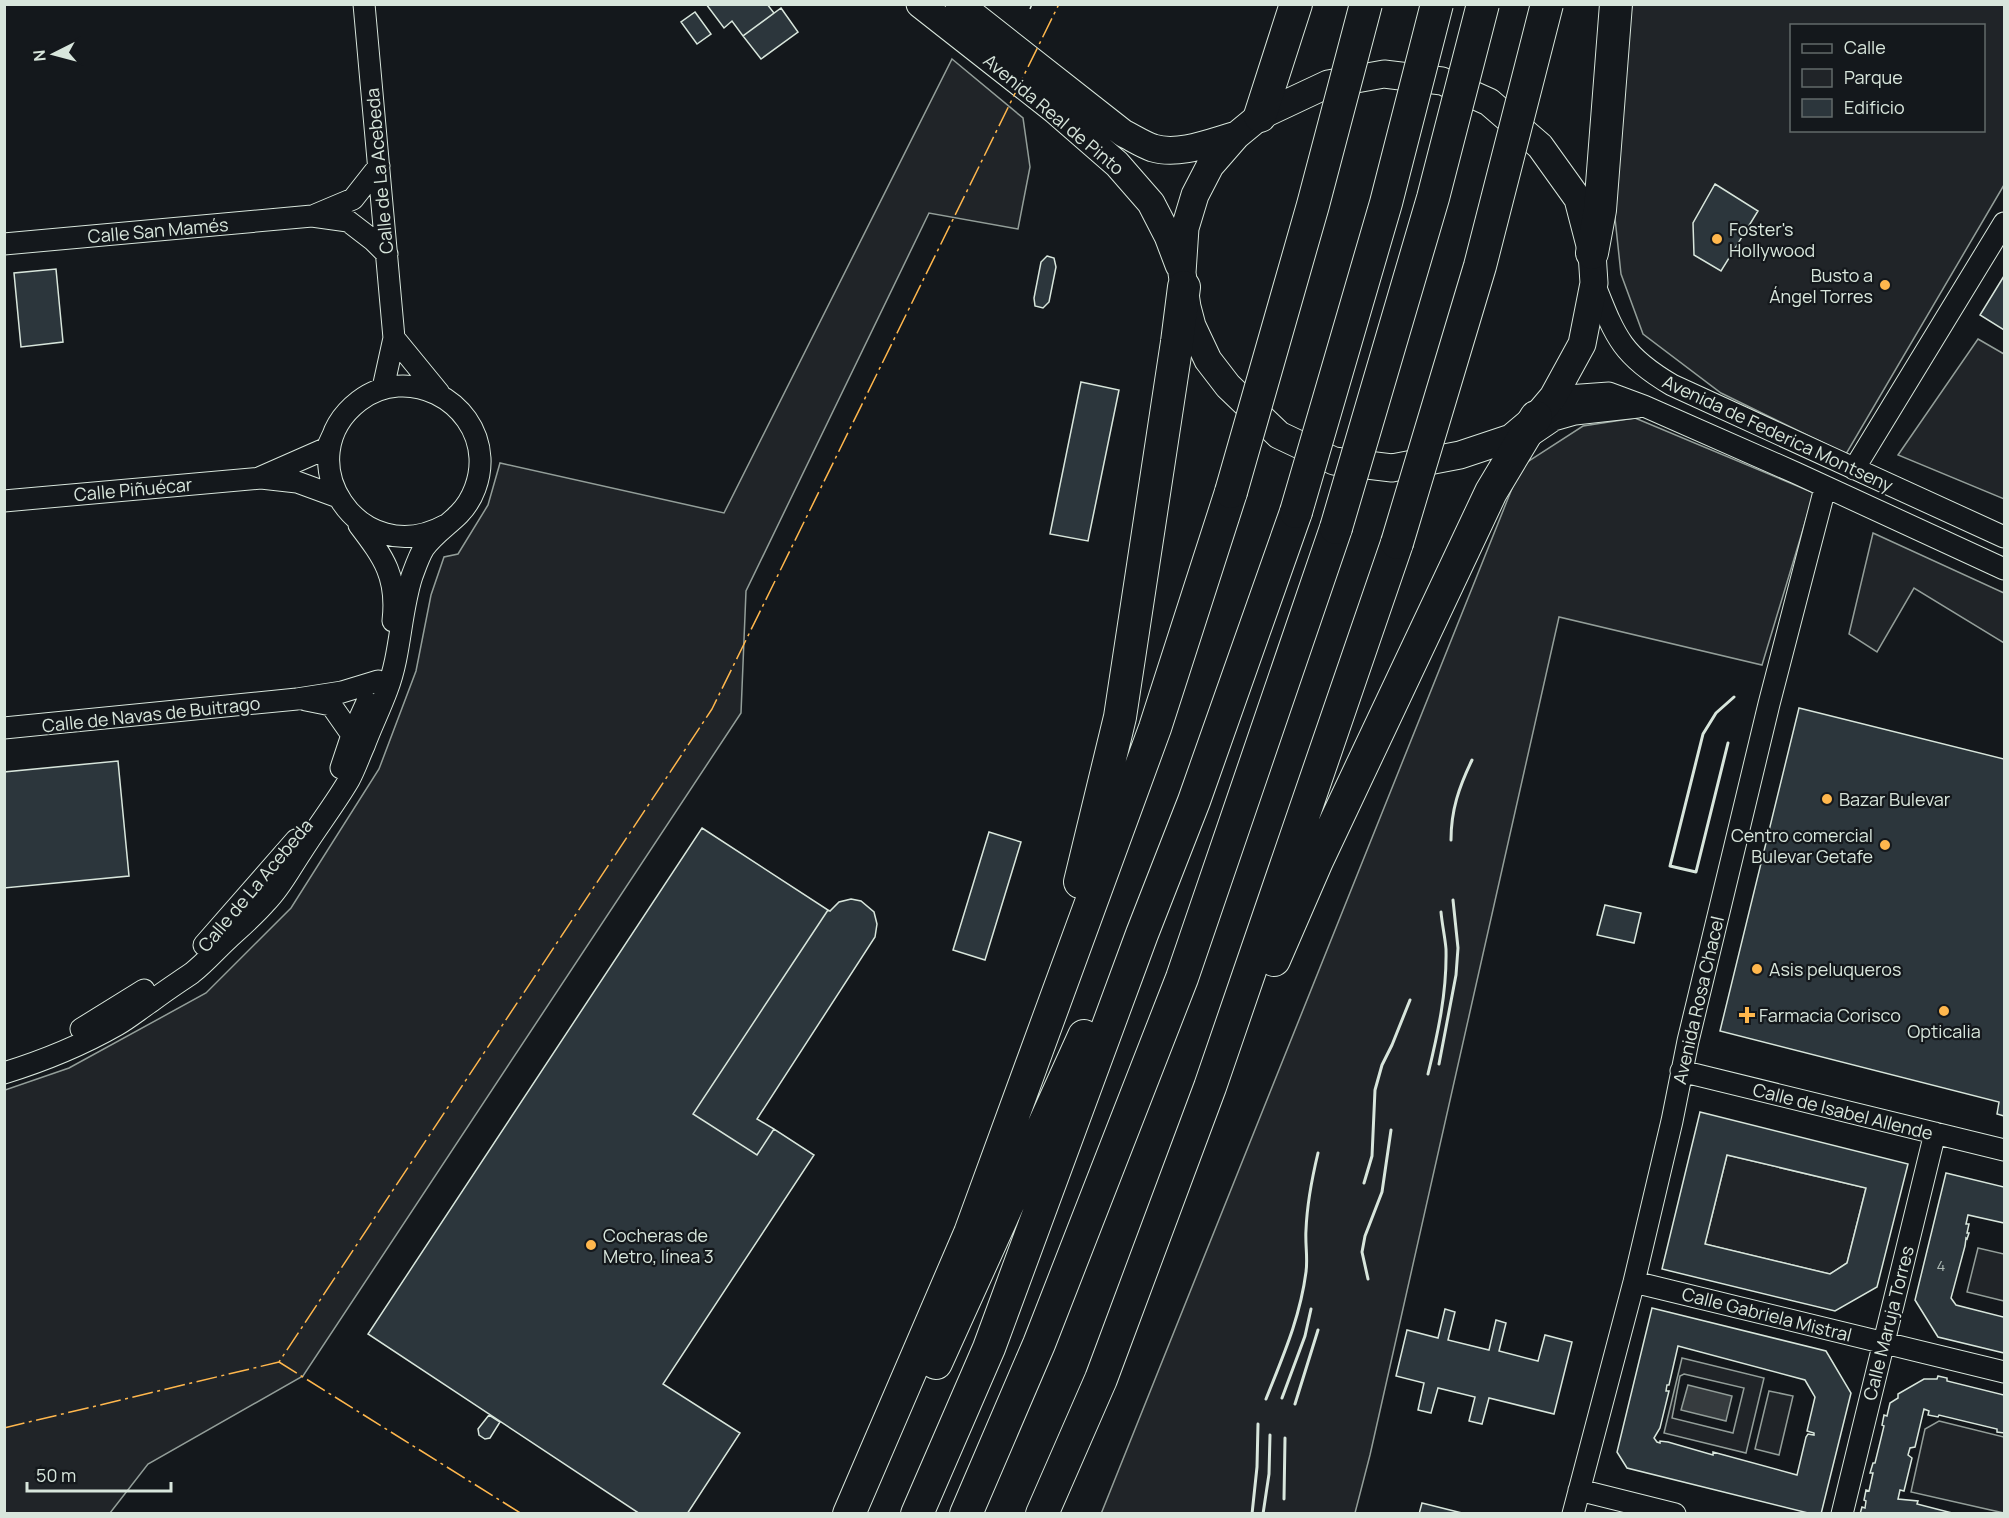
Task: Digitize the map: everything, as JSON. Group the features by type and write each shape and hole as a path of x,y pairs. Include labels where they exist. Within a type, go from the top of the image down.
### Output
{"highway":[{"path":"1249,125 1296,4"},
{"path":"859,1505 970,1233 1155,728 1231,492 1310,217 1366,4"},
{"path":"917,1514 989,1348 1142,934 1194,801 1296,512 1386,203 1437,4"},
{"path":"966,1514 1040,1344 1182,978 1336,528 1433,198 1483,4"},
{"path":"1042,1514 1101,1379 1210,1087 1398,543 1480,266 1547,4"},
{"path":"1592,253 1600,210 1616,4"},
{"path":"1045,1028 1120,717 1174,365 1183,280"},
{"path":"1210,1087 1249,1017 1317,861 1491,492 1537,419"},
{"path":"840,1514 859,1505 1112,974 1142,934"}],"main road":[{"name":"Avenida Real de Pinto","path":"920,4 1055,110 1117,164 1151,203 1168,236 1183,280"},
{"name":"Avenida Real de Pinto","path":"959,4 1123,133 1153,148 1165,150 1185,148 1249,125"},
{"path":"1384,74 1442,81 1489,102 1540,146 1578,199 1592,253 1594,283 1582,344 1537,419 1511,438 1460,455 1392,468 1334,461 1279,435 1228,386 1208,360 1200,345 1187,307 1183,280 1185,228 1195,195 1210,166 1249,125 1328,84 1384,74"}],"street":[{"name":"Calle de La Acebeda","path":"364,4 394,338 383,388"},
{"name":"Calle San Mamés","path":"312,216 353,199 379,166"},
{"name":"Calle San Mamés","path":"4,244 312,216 348,221 387,254"},
{"path":"1854,469 2004,223"},
{"name":"Avenida de Federica Montseny","path":"1594,283 1613,331 1625,349 1649,371 1672,385 2004,537"},
{"path":"394,338 439,393 455,405 468,420 477,438 480,459 478,480 471,497 460,513 436,530 411,537 388,536 368,528 353,517 338,498 331,477 329,454 334,433 344,416 360,400 383,388 403,385 422,387 439,393"},
{"name":"Avenida de Federica Montseny","path":"1537,419 1609,393 1644,406 1796,473 2004,569"},
{"path":"1537,419 1554,420 1616,408 1644,406"},
{"name":"Calle Piñuécar","path":"261,478 327,448 334,433"},
{"name":"Calle Piñuécar","path":"4,501 261,478 297,482 338,498"},
{"name":"Avenida Rosa Chacel","path":"1573,1514 1634,1282 1672,1121 1681,1071 1769,705 1825,488"},
{"name":"Calle de La Acebeda","path":"4,1058 68,1036 188,963 310,824 340,770 352,735 378,681 392,627 395,602 387,566 353,517"},
{"name":"Calle de La Acebeda","path":"4,1073 39,1062 117,1025 194,971 270,899 350,779 388,686 412,578 425,547 446,525"},
{"name":"Calle de Navas de Buitrago","path":"4,728 297,699 342,692 378,681"},
{"name":"Calle de Navas de Buitrago","path":"297,699 331,705 352,735"},
{"name":"Calle de Isabel Allende","path":"1681,1071 2004,1150"},
{"name":"Calle Maruja Torres","path":"1842,1514 1935,1133"},
{"name":"Calle Gabriela Mistral","path":"1634,1282 2004,1372"},
{"path":"1579,1490 1675,1514"}],"green space":[{"path":"1632,5 2004,5 2004,185 1846,454 1721,393 1643,334 1621,274 1614,209 1623,80"},
{"path":"952,59 1023,118 1030,167 1018,229 929,213 746,591 741,713 303,1376 148,1464 110,1513 5,1513 5,1090 69,1068 206,993 291,908 379,769 416,671 431,595 444,557 458,554 488,505 500,463 724,513"},
{"path":"1978,339 2004,354 2004,499 1898,455"},
{"path":"1635,418 1814,493 1762,665 1559,617 1355,1513 1101,1514 1521,466 1583,426"},
{"path":"1873,533 2004,593 2004,643 1914,588 1877,652 1849,634"},
{"path":"1727,1155 1866,1188 1847,1263 1830,1274 1705,1244"},
{"path":"1978,1248 2004,1254 2004,1301 1967,1292"},
{"path":"1682,1358 1764,1378 1746,1453 1664,1433","holes":["1684,1374 1744,1388 1733,1433 1672,1418 1680,1376"]},
{"path":"1769,1391 1793,1396 1779,1455 1755,1449"},
{"path":"1939,1421 2004,1437 2004,1513 1911,1492 1925,1429"}],"shaded area":[{"path":"1688,1385 1732,1396 1726,1421 1681,1410"}],"building":[{"path":"706,4 767,4 774,13 743,36 732,21 724,28"},
{"path":"781,8 798,32 761,59 743,36"},
{"path":"695,12 711,34 697,44 681,22"},
{"name":"Foster's Hollywood","path":"1715,184 1758,211 1721,271 1694,255 1693,223"},
{"path":"1047,256 1054,258 1056,267 1049,302 1043,308 1035,306 1034,298 1041,262"},
{"path":"56,269 63,342 21,347 14,273"},
{"path":"2004,276 2004,330 1980,315"},
{"path":"1081,382 1119,390 1088,541 1050,534"},
{"name":"Centro comercial Bulevar Getafe","path":"1799,708 2004,759 2004,1116 1997,1114 1999,1102 1720,1031"},
{"path":"118,761 129,876 4,888 4,772"},
{"name":"Cocheras de Metro, línea 3","path":"702,828 828,910 693,1114 757,1155 774,1129 814,1155 663,1384 740,1433 687,1514 640,1514 368,1334"},
{"path":"989,832 1021,842 985,960 953,950"},
{"path":"851,899 861,901 874,912 877,924 875,937 757,1119 774,1129 757,1155 693,1114 828,910 830,911 839,902"},
{"path":"1605,905 1641,913 1634,943 1597,935"},
{"path":"1700,1112 1908,1164 1877,1287 1835,1311 1662,1269","holes":["1727,1155 1866,1188 1847,1263 1830,1274 1705,1244"]},
{"path":"1946,1173 2004,1187 2004,1223 1968,1215 1966,1224 1969,1224 1967,1233 1969,1233 1951,1298 1956,1305 2004,1316 2004,1353 1938,1337 1915,1300"},
{"path":"1652,1308 1826,1351 1851,1393 1821,1514 1812,1514 1627,1468 1617,1452","holes":["1678,1346 1805,1380 1815,1397 1807,1431 1814,1435 1808,1434 1806,1437 1797,1475 1713,1452 1713,1455 1668,1442 1660,1441 1660,1443 1654,1438 1660,1428 1669,1391 1666,1391 1667,1385 1669,1385"]},
{"path":"1445,1309 1455,1312 1448,1340 1489,1350 1496,1320 1506,1323 1499,1351 1538,1361 1545,1335 1572,1342 1554,1414 1489,1398 1482,1424 1469,1421 1475,1397 1438,1388 1431,1413 1418,1410 1424,1383 1396,1376 1407,1330 1438,1338"},
{"path":"1938,1376 1947,1378 1947,1381 2004,1395 2004,1433 1997,1432 1997,1429 1939,1415 1938,1417 1928,1415 1929,1411 1924,1409 1915,1447 1910,1448 1908,1455 1912,1458 1904,1491 1900,1490 1898,1499 1918,1501 1917,1504 1956,1514 1860,1514 1862,1507 1865,1508 1866,1490 1869,1491 1873,1473 1870,1473 1875,1463 1884,1426 1882,1425 1884,1415 1887,1416 1890,1403 1898,1398 1898,1394 1924,1379 1937,1379"},
{"path":"489,1415 500,1422 490,1438 485,1439 479,1435 478,1429"},
{"path":"1422,1503 1466,1514 1419,1514"}],"fence":[{"path":"1030,9 1032,4"}],"wall":[{"path":"1728,743 1696,872 1670,866 1703,734 1716,713 1734,697"},
{"path":"1451,840 1452,819 1457,799 1472,760"},
{"path":"1439,1064 1456,975 1458,948 1453,900"},
{"path":"1428,1074 1445,981 1446,949 1441,912"},
{"path":"1364,1183 1372,1156 1375,1090 1382,1065 1410,1000"},
{"path":"1368,1279 1362,1252 1365,1236 1382,1192 1391,1130"},
{"path":"1266,1399 1300,1305 1307,1267 1307,1211 1318,1153"},
{"path":"1282,1398 1305,1336 1311,1309"},
{"path":"1295,1404 1318,1330"},
{"path":"1252,1514 1257,1467 1258,1424"},
{"path":"1263,1514 1269,1474 1270,1435"},
{"path":"1284,1499 1285,1438"}],"power":[{"path":"4,1428 279,1362 712,709 1059,4"},
{"path":"279,1362 522,1514"}],"place":[{"name":"Foster's Hollywood","path":"1717,239"},
{"name":"Busto a Ángel Torres","path":"1885,285"},
{"name":"Bazar Bulevar","path":"1827,799"},
{"name":"Centro comercial Bulevar Getafe","path":"1885,845"},
{"name":"Asis peluqueros","path":"1757,969"},
{"name":"Opticalia","path":"1944,1011"},
{"name":"Farmacia Corisco","path":"1747,1015"},
{"name":"Cocheras de Metro, línea 3","path":"591,1245"}]}
